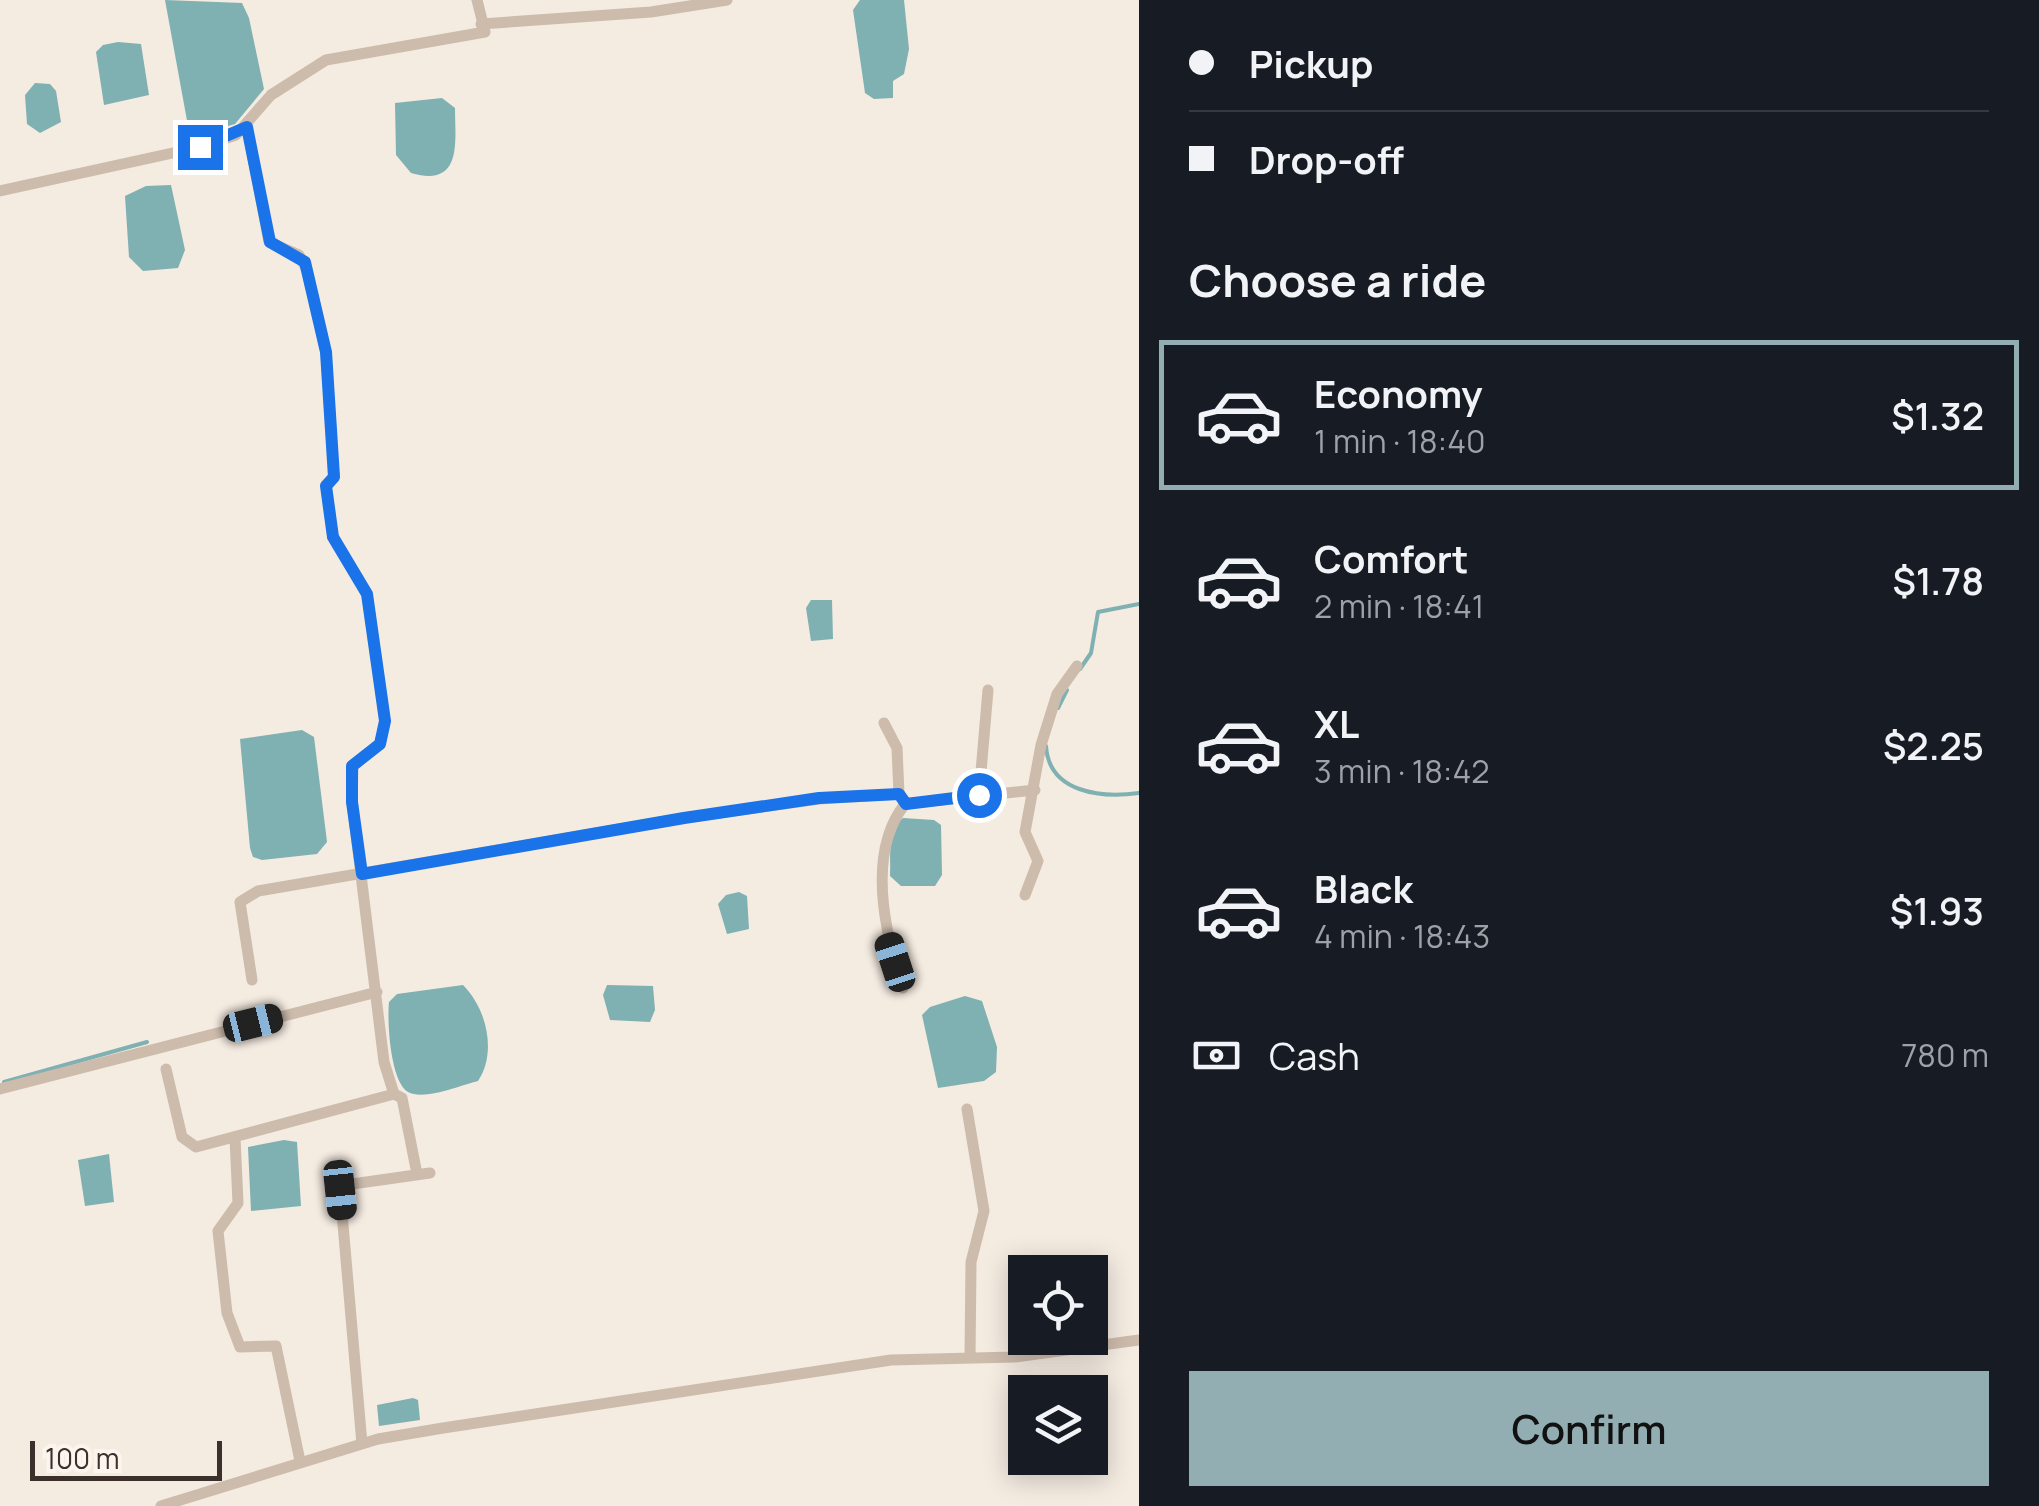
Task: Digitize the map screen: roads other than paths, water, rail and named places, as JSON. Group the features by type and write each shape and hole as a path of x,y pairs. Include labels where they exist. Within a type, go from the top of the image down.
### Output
{"street":[{"path":"0,190 200,147 247,127 271,95 326,60 485,32 477,0"},
{"path":"481,24 651,12 728,0"},
{"path":"247,127 270,242 299,255 307,270 326,352 334,477 326,486 333,537 367,594 379,670 383,732 380,744 357,759 351,777 384,1062 394,1094"},
{"path":"1025,895 1038,861 1025,832 1046,723 1058,694 1077,666"},
{"path":"979,795 988,690"},
{"path":"884,723 897,748 902,799 890,824 884,857 886,936 903,988"},
{"path":"252,980 240,902 286,885 819,798 902,799 1036,790"},
{"path":"0,1089 377,992"},
{"path":"166,1069 186,1142 202,1147 394,1094 402,1098 423,1174 344,1185 340,1190 362,1444"},
{"path":"968,1109 984,1211 971,1262 970,1358"},
{"path":"235,1138 238,1203 218,1231 227,1314 240,1346 276,1346 300,1462"},
{"path":"161,1506 362,1444 575,1406 845,1366 1015,1357 1139,1340"}],"water":[{"path":"165,0 242,3 249,18 264,89 235,124 190,137"},
{"path":"860,0 904,0 909,49 904,74 893,81 893,98 874,99 865,93 853,10"},
{"path":"141,44 149,95 104,105 96,52 103,45"},
{"path":"35,83 50,84 56,91 61,122 40,133 27,124 25,95"},
{"path":"442,98 455,108 452,159 440,174 411,173 396,155 395,103"},
{"path":"171,185 185,250 178,268 143,271 129,257 125,196 146,186"},
{"path":"811,600 832,600 833,639 811,641 806,608"},
{"path":"302,730 314,737 327,842 317,854 262,860 253,857 240,739"},
{"path":"903,818 934,820 941,825 942,875 935,886 901,886 890,876 892,837"},
{"path":"739,892 747,896 749,929 727,934 718,904 726,895"},
{"path":"463,985 478,1006 487,1032 484,1070 478,1081 453,1089 423,1095 408,1092 394,1063 389,1002 397,994"},
{"path":"607,985 653,986 655,1010 650,1022 610,1020 603,995"},
{"path":"965,996 982,1001 997,1047 996,1072 984,1081 938,1088 922,1015 930,1007"},
{"path":"284,1140 297,1142 301,1206 251,1211 248,1147"},
{"path":"109,1154 114,1202 85,1206 78,1160"},
{"path":"418,1400 420,1420 379,1426 377,1405"}],"waterway":[{"path":"1080,669 1091,653 1098,612 1139,604"},
{"path":"1058,708 1067,690"},
{"path":"1046,746 1049,762 1067,783 1094,793 1139,793"},
{"path":"4,1082 147,1042"}]}
